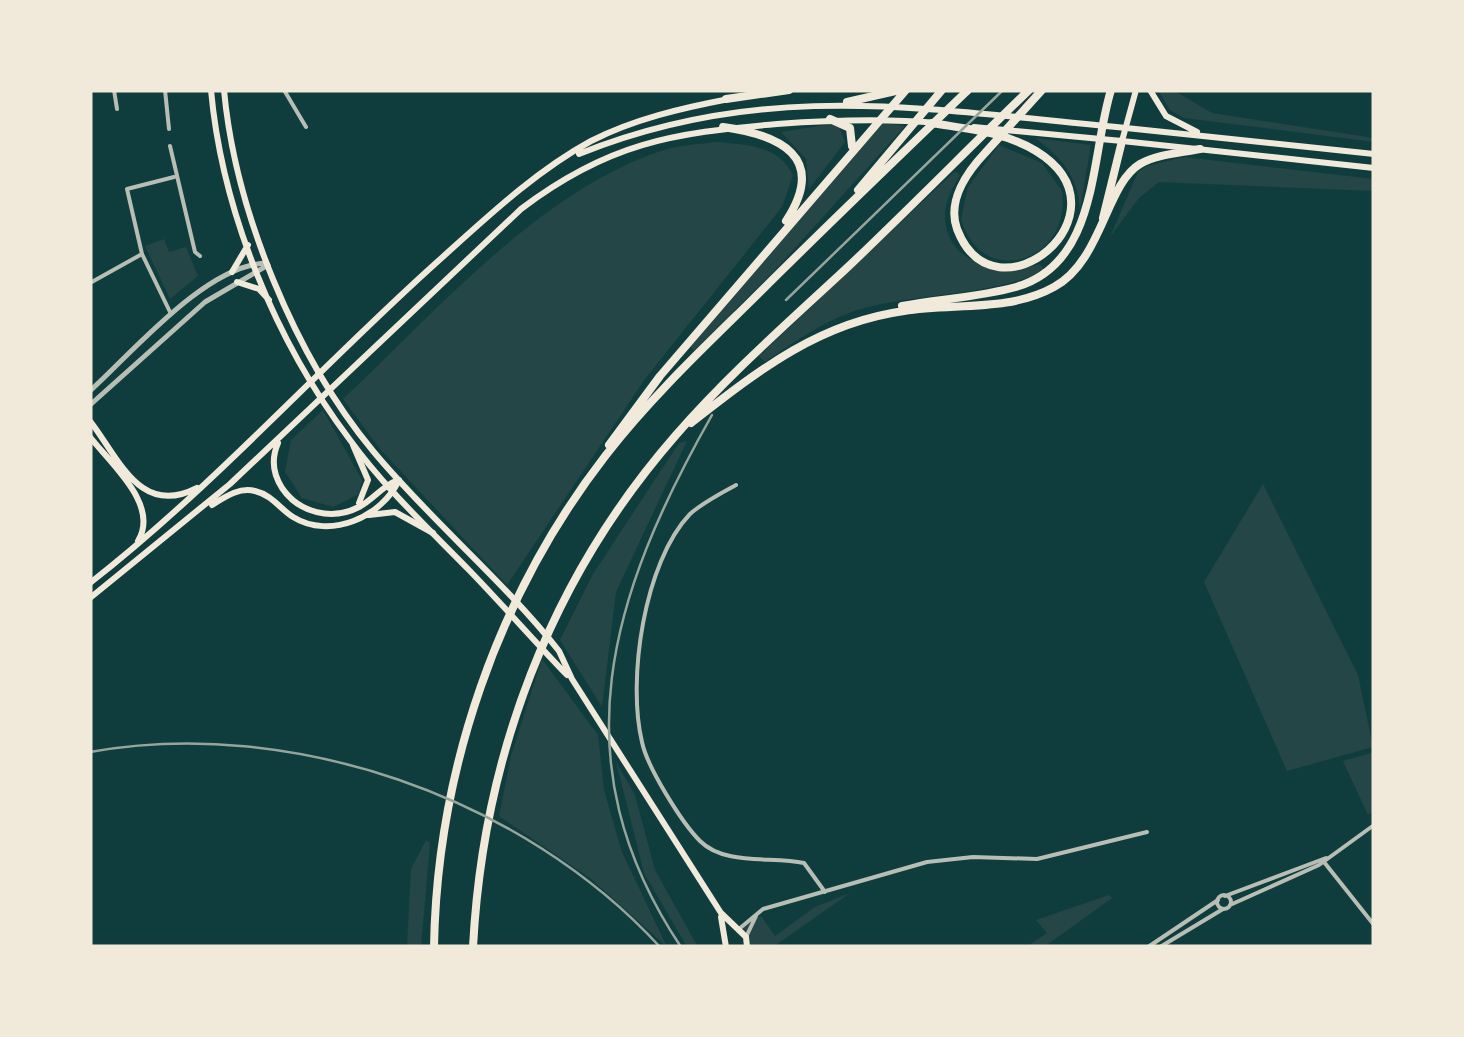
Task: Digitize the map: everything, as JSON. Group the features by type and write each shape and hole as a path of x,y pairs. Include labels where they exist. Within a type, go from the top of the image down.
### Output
{"highway":[{"path":"726,99 789,90"},
{"path":"847,102 903,90"},
{"path":"434,947 451,794 473,711 506,625 536,563 624,421 903,90"},
{"path":"814,238 942,90"},
{"path":"580,491 661,391 968,90"},
{"path":"472,947 478,871 513,721 565,595 611,517 676,435 1030,90"},
{"path":"928,122 1011,139 1046,158 1062,175 1070,206 1057,244 1040,259 1020,266 996,265 978,257 958,231 957,198 976,163 1042,90"},
{"path":"676,435 754,374 818,334 858,316 1012,288 1051,271 1071,246 1084,217 1111,90"},
{"path":"830,119 850,128 854,139 850,150"},
{"path":"723,127 783,143 800,166 795,205 766,252"},
{"path":"1090,248 1102,222 1122,141"},
{"path":"818,334 894,312 1024,299 1058,286 1090,248 1122,185 1138,165 1200,149"}],"main road":[{"path":"211,90 221,166 248,244 306,372 353,446 572,679"},
{"path":"224,90 233,163 270,263 315,364 360,434 399,480 559,651 572,679 717,906 736,931 746,937 747,947"},
{"path":"90,584 215,476 348,345 465,238 564,160 591,142 656,115 769,90"},
{"path":"1122,141 1136,90"},
{"path":"1150,90 1158,108 1174,122 1212,136"},
{"path":"564,160 633,132 686,118 847,102 1374,154"},
{"path":"90,598 194,516 537,196 617,152 689,130 879,118 1374,168"},
{"path":"232,272 248,244"},
{"path":"237,282 259,289 274,305"},
{"path":"90,421 150,495 178,496 215,476"},
{"path":"90,437 145,512 143,533 133,549"},
{"path":"280,438 274,470 288,496 318,513 351,510 386,484 399,480"},
{"path":"351,510 363,498 368,480 353,446"},
{"path":"194,516 246,490 266,495 294,517 312,524 342,526 363,516 394,492 399,480"},
{"path":"363,516 394,512 433,533"},
{"path":"717,906 726,947"},
{"path":"726,937 736,931"}],"street":[{"path":"114,90 117,110"},
{"path":"165,90 169,129"},
{"path":"284,90 306,127"},
{"path":"170,146 194,252 200,256"},
{"path":"172,316 142,254 127,189 174,176"},
{"path":"90,284 142,254"},
{"path":"90,391 172,316 232,272 256,263 270,263"},
{"path":"90,406 205,302 270,263"},
{"path":"736,486 691,513 674,539 650,599 635,690 642,746 701,842 733,856 804,864 825,892"},
{"path":"1160,947 1230,905 1336,855 1374,825"},
{"path":"736,931 763,909 928,862 973,857 1038,859 1147,832"},
{"path":"1148,947 1225,896 1323,861"},
{"path":"1323,861 1374,925"},
{"path":"1225,896 1230,905"},
{"path":"1218,900 1223,909"},
{"path":"746,937 763,909"}],"shaded area":[{"path":"1158,90 1173,90 1212,113 1374,138 1374,142 1184,118 1170,110"},
{"path":"879,122 905,126 777,268 694,351 690,346"},
{"path":"831,124 839,127 845,142 809,189 806,159 781,132"},
{"path":"1035,138 1091,145 1080,210 1076,187 1066,168"},
{"path":"717,142 761,148 787,165 793,175 782,207 645,379 507,585 380,449 343,399 532,223 618,169 664,150"},
{"path":"999,145 1042,163 1062,191 1061,216 1053,235 1040,250 1023,259 1005,261 987,255 972,241 961,219 968,187"},
{"path":"1184,157 1374,179 1374,191 1159,182 1139,198 1110,237 1138,172"},
{"path":"955,171 960,175 945,212 954,244 964,255 992,267 1040,264 1045,271 1003,285 854,311 827,323 765,362 759,356"},
{"path":"164,239 169,252 186,247 198,276 170,299 145,246"},
{"path":"323,410 362,480 359,494 333,507 302,498 285,472 291,440"},
{"path":"687,441 616,592 602,707 560,640 593,574 679,443"},
{"path":"1263,484 1358,675 1373,747 1287,771 1204,582"},
{"path":"542,659 598,735 604,790 622,852 667,947 590,878 499,816 511,756"},
{"path":"1374,752 1374,811 1368,815 1343,761"},
{"path":"616,762 635,795 655,870 698,947 687,947 644,873"},
{"path":"426,840 430,843 421,947 407,947 411,869"},
{"path":"850,893 773,947 751,947 738,927 761,916 775,936 815,907"},
{"path":"1109,895 1112,898 1044,947 1026,947 1047,933 1036,920"}],"railway":[{"path":"786,300 1003,90"},
{"path":"681,947 643,878 619,811 609,744 612,679 625,613 647,548 712,415"},
{"path":"90,752 166,744 244,746 322,758 399,780 472,810 541,848 604,894 660,947"}]}
